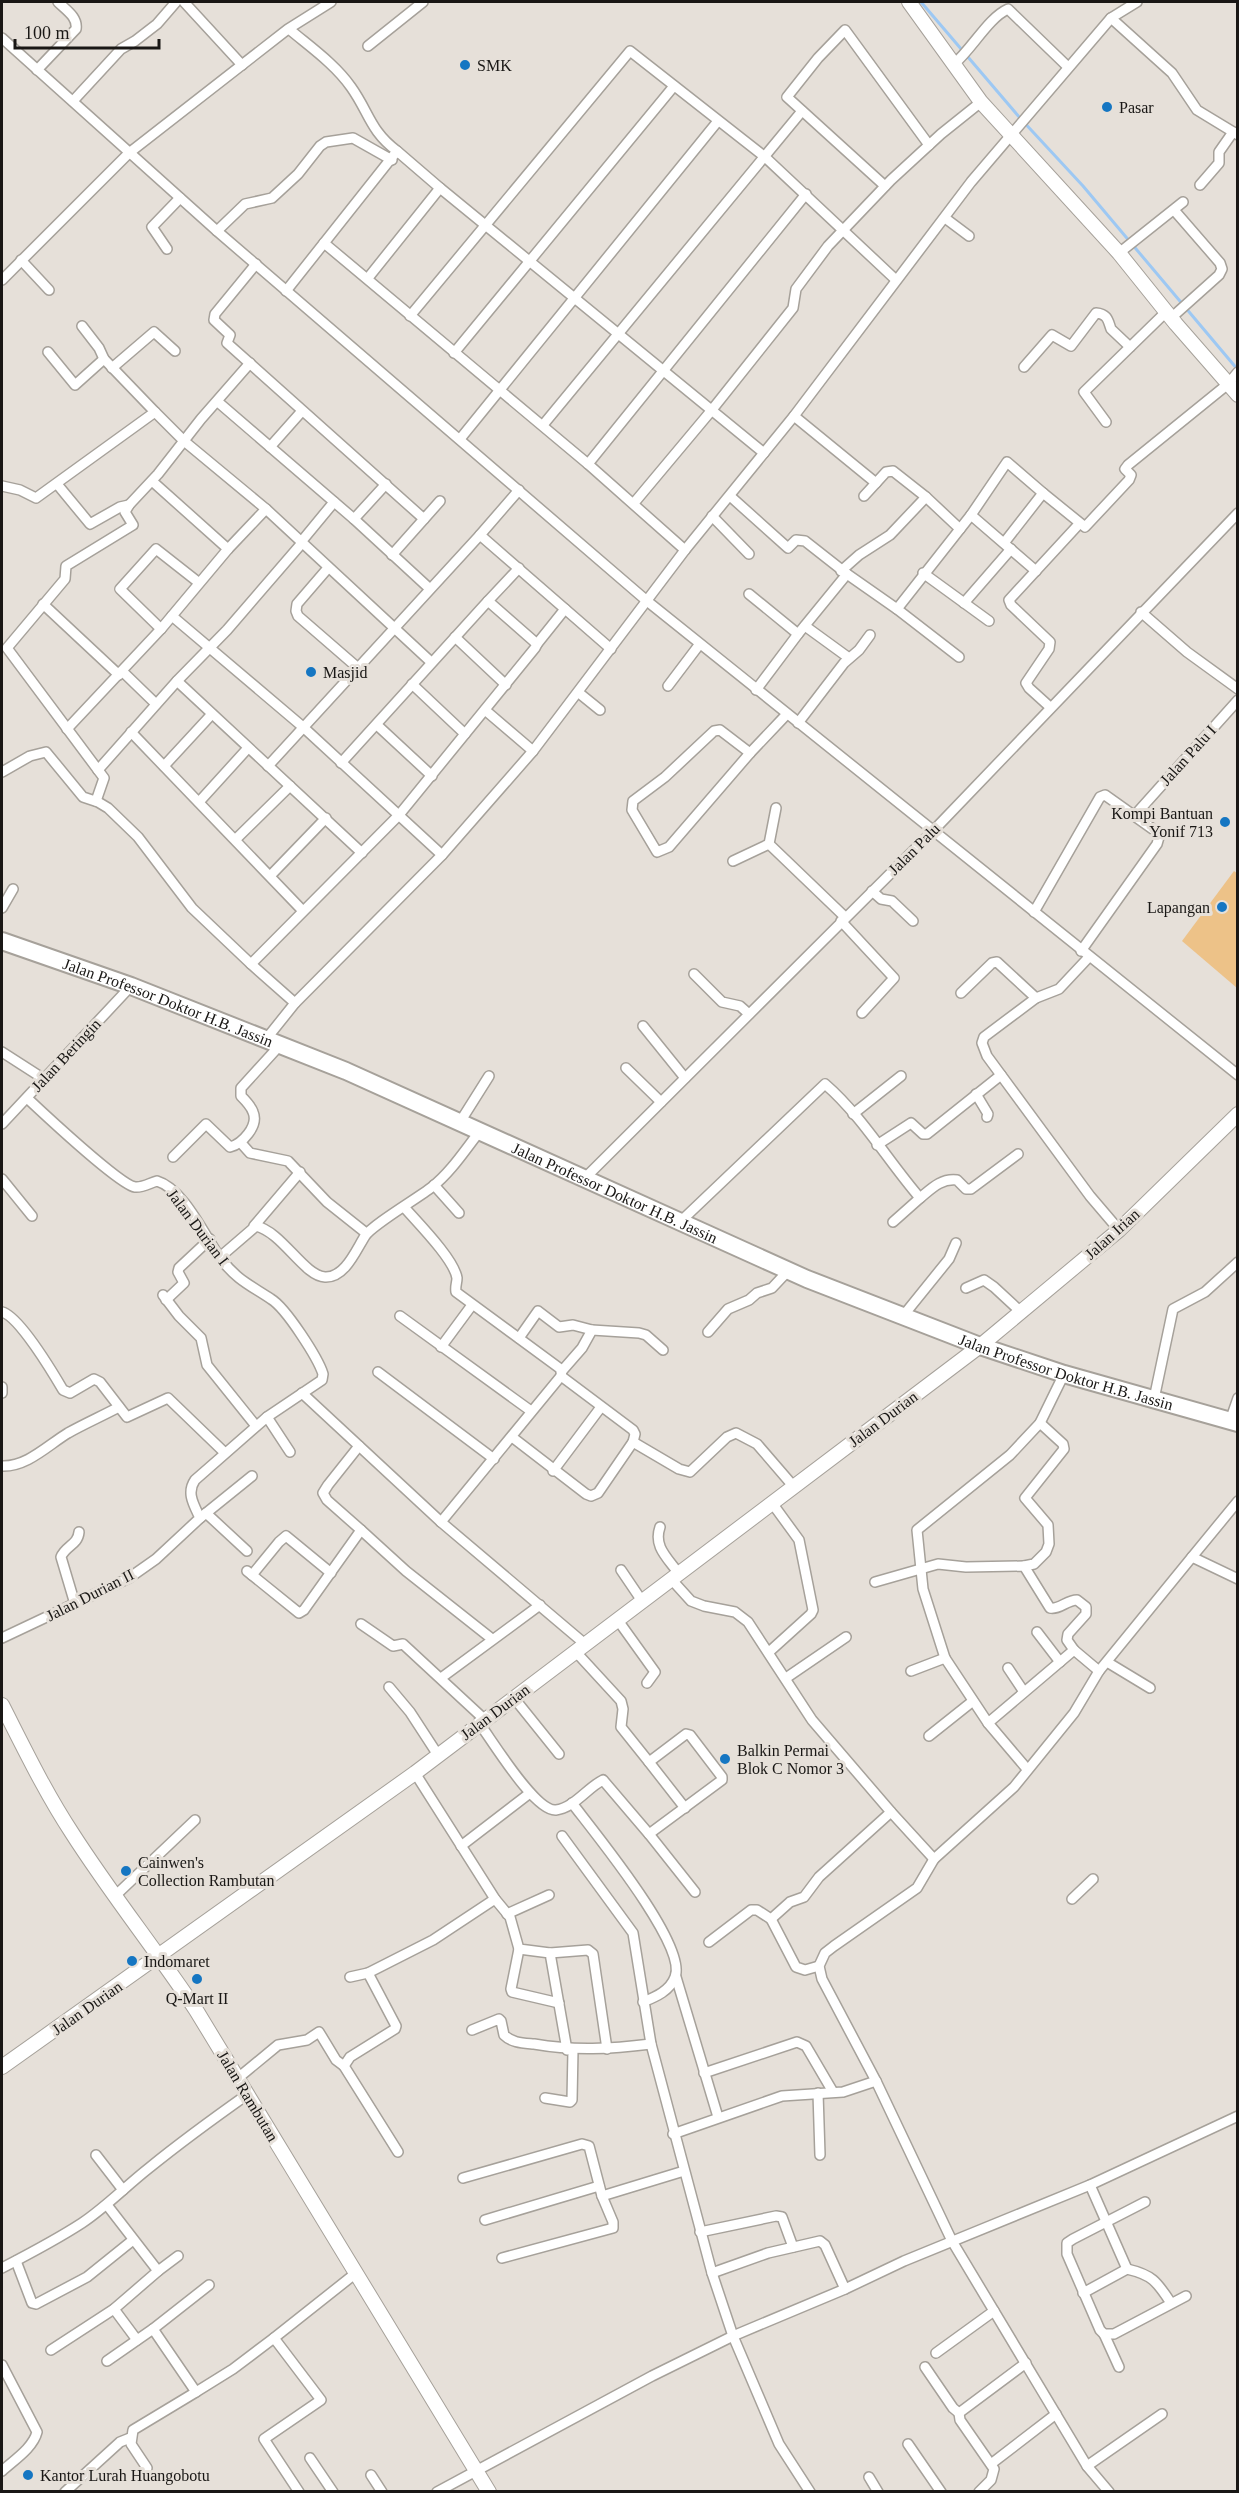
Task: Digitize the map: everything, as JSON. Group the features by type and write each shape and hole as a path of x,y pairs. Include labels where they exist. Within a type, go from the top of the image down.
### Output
{"highway":[{"name":"Jalan Professor Doktor H.B. Jassin","path":"2,941 131,986 274,1041 460,1122 788,1271 903,1316 1064,1374 1234,1422"}],"street":[{"path":"37,70 76,29 77,24 74,17 58,2"},
{"path":"73,101 121,49 157,24 176,2"},
{"path":"184,2 242,65"},
{"path":"2,280 129,153 289,28 331,2"},
{"path":"368,46 423,2"},
{"path":"909,2 956,63 981,102 1014,131 1176,311 1233,377 1238,395"},
{"path":"173,1157 206,1124 230,1147 241,1143 255,1120 253,1111 241,1096 241,1088 274,1041 295,1003 442,855 533,751 712,516 794,416 971,182 1024,118 1063,62 1111,18 1137,2"},
{"path":"956,63 998,15 1008,9 1063,62"},
{"path":"1111,18 1173,73 1197,110 1235,134 1219,152 1219,163 1200,185"},
{"path":"289,28 328,62 351,86 378,135 394,156"},
{"path":"885,186 788,99 788,95 845,30 929,144"},
{"path":"2,38 217,231 699,645 1238,1075"},
{"path":"410,316 628,52 634,52 765,157 896,279"},
{"path":"454,353 674,86"},
{"path":"634,503 793,308 796,289 828,246 929,144 981,102"},
{"path":"543,425 802,111"},
{"path":"460,439 718,121"},
{"path":"217,231 245,204 272,198 298,174 320,146 326,142 353,138 394,156 440,188 764,453"},
{"path":"286,291 394,156"},
{"path":"368,278 440,188"},
{"path":"588,464 807,194"},
{"path":"167,249 152,227 180,198"},
{"path":"1122,250 1183,202"},
{"path":"1106,422 1084,392 1130,347 1176,311 1219,274 1222,268 1174,210"},
{"path":"945,218 969,236"},
{"path":"324,243 543,425 686,550"},
{"path":"21,260 49,290"},
{"path":"256,264 214,317 230,335 227,344 424,519"},
{"path":"1024,367 1052,335 1071,346 1096,313 1109,320 1111,329 1130,347"},
{"path":"82,326 99,348 104,359 184,441 266,509 431,662"},
{"path":"112,368 154,332 175,351"},
{"path":"48,352 75,384 104,359"},
{"path":"96,801 104,778 7,648 66,578 65,568 68,564 133,525 125,512 129,505 152,481 250,363"},
{"path":"897,609 923,573 971,515 1007,462 1084,527 1129,480 1131,475 1125,469 1128,465 1233,377"},
{"path":"218,402 354,519 430,589"},
{"path":"270,447 302,411"},
{"path":"2,486 20,490 36,498 154,412"},
{"path":"794,416 876,483"},
{"path":"864,496 886,472 893,471 926,497 960,529"},
{"path":"152,481 228,549"},
{"path":"57,484 90,524 120,507 129,505"},
{"path":"354,519 386,484"},
{"path":"268,766 396,628 519,490"},
{"path":"964,603 1043,493"},
{"path":"730,496 788,548 796,540 805,541 959,657"},
{"path":"756,690 844,572 859,555 890,535 926,497"},
{"path":"392,555 440,501"},
{"path":"98,770 177,681 210,648 334,502"},
{"path":"67,729 161,629 198,582 266,509"},
{"name":"Jalan Palu","path":"584,1179 933,831 1238,513"},
{"path":"971,515 1036,572"},
{"path":"712,516 749,554"},
{"path":"1050,707 1026,683 1049,649 1050,642 1009,602 1010,597 1079,524"},
{"path":"480,535 611,649"},
{"path":"161,629 120,589 156,549 198,582"},
{"path":"328,568 297,604 296,611 298,616 358,668"},
{"path":"341,762 519,568"},
{"path":"923,573 990,621"},
{"path":"749,594 801,630 849,658"},
{"path":"488,602 537,644"},
{"path":"43,604 156,704"},
{"path":"251,964 399,814 506,685 565,609"},
{"path":"1141,612 1187,652 1238,689"},
{"path":"172,616 303,727 442,855"},
{"path":"798,723 870,635"},
{"path":"455,637 506,685"},
{"path":"668,686 699,645"},
{"path":"177,681 362,853"},
{"path":"412,684 465,734"},
{"path":"579,693 600,710"},
{"name":"Jalan Palu I","path":"1135,815 1238,700"},
{"path":"485,710 533,751"},
{"path":"164,766 212,714"},
{"path":"750,753 725,733 720,730 714,731 665,777 633,801 632,810 657,852 669,847 787,714"},
{"path":"377,725 432,776"},
{"path":"131,732 236,838 303,911"},
{"path":"199,802 248,748"},
{"path":"2,772 30,756 46,752 83,797 108,808 138,837 192,908 295,1003"},
{"path":"236,838 290,786"},
{"path":"1034,912 1100,796 1105,795 1157,832 1159,840 1059,989 1036,998 982,1040 982,1047 987,1056 1090,1196 1119,1230"},
{"path":"769,844 776,808"},
{"path":"271,875 326,818"},
{"path":"733,861 769,844"},
{"path":"769,844 843,919 894,978 862,1013"},
{"path":"2,908 13,889"},
{"path":"872,891 881,899 892,901 913,921"},
{"path":"961,993 992,963 997,962 1036,998"},
{"path":"694,975 722,1002 740,1006 749,1014"},
{"name":"Jalan Beringin","path":"2,1124 131,986"},
{"path":"643,1026 685,1078"},
{"path":"2,1052 44,1079"},
{"path":"626,1068 660,1102"},
{"path":"877,1145 911,1123 923,1134 927,1134 1001,1075"},
{"path":"460,1122 489,1076"},
{"path":"853,1114 901,1076"},
{"path":"680,1222 825,1084 840,1098 920,1198"},
{"path":"976,1095 988,1114 987,1117"},
{"name":"Jalan Durian I","path":"27,1098 131,1186 138,1188 157,1181 167,1185 210,1239 220,1257 246,1285 273,1299 298,1329 323,1374 322,1380 302,1394"},
{"name":"Jalan Irian","path":"981,1346 1119,1230 1238,1114"},
{"path":"254,1226 266,1229 293,1252 310,1272 325,1277 335,1275 346,1266 358,1250 366,1233 434,1185 480,1131"},
{"path":"241,1143 250,1153 288,1161 327,1202 366,1233"},
{"path":"893,1222 941,1182 949,1179 957,1180 966,1189 971,1189 1018,1154"},
{"path":"220,1257 254,1226 300,1172"},
{"path":"2,1179 32,1216"},
{"path":"434,1185 459,1213"},
{"path":"404,1207 430,1235 451,1265 457,1278 455,1290 472,1305 559,1366 561,1374 633,1430 635,1434 633,1442 595,1495 586,1494 553,1471 512,1437"},
{"path":"210,1239 179,1268 178,1272 184,1283 164,1297 201,1338 207,1365 256,1426"},
{"path":"903,1316 949,1259 956,1243"},
{"path":"1154,1399 1173,1309 1205,1292 1238,1262"},
{"path":"708,1332 728,1309 749,1300 756,1293 772,1288 788,1271"},
{"path":"966,1287 980,1280 989,1282 1021,1312"},
{"path":"441,1347 472,1305"},
{"path":"519,1338 538,1311 559,1327 573,1325 646,1335 663,1350"},
{"path":"2,1312 8,1313 17,1324 63,1390 70,1393 94,1379 100,1382 124,1416 130,1417 161,1399 168,1398 225,1453"},
{"path":"400,1316 531,1410"},
{"path":"441,1522 582,1348 592,1329"},
{"name":"Jalan Durian","path":"2,2067 415,1773 981,1346"},
{"path":"378,1372 494,1459"},
{"path":"1027,1769 988,1723 945,1658 926,1603 916,1537 920,1525 1010,1455 1040,1423 1064,1374"},
{"path":"2,1387 2,1393"},
{"path":"247,1551 203,1515 192,1500 192,1485 256,1426 302,1394 441,1522 540,1605 580,1648 621,1701 623,1709 621,1727 685,1808"},
{"path":"1234,1422 1238,1398"},
{"path":"2,1466 16,1464 36,1455 67,1434 119,1407"},
{"path":"553,1471 601,1407"},
{"path":"267,1417 290,1452"},
{"path":"875,1582 949,1563 966,1567 1034,1564 1046,1552 1049,1544 1048,1525 1025,1498 1064,1449 1063,1444 1040,1423"},
{"path":"633,1442 679,1469 690,1472 727,1437 736,1433 757,1444 794,1486"},
{"path":"359,1446 327,1485 323,1493 327,1500 406,1571 492,1639"},
{"name":"Jalan Durian II","path":"2,1638 129,1578 156,1558 203,1515 252,1476"},
{"path":"1109,2492 1087,2466 952,2241 876,2081 822,1979 819,1966 820,1959 834,1946 917,1888 934,1859 1014,1786 1074,1713 1099,1671 1238,1501"},
{"path":"769,1652 813,1610 799,1540 772,1503"},
{"path":"660,1527 656,1537 658,1543 676,1577 696,1604 735,1612 748,1622 819,1728 934,1859"},
{"path":"331,1573 286,1536 249,1573 299,1612 304,1610 331,1573 361,1530"},
{"path":"75,1604 61,1557 65,1550 76,1542 80,1532"},
{"path":"1192,1557 1238,1579"},
{"path":"1024,1566 1050,1608 1056,1608 1072,1600 1077,1600 1086,1607 1086,1614 1068,1634 1067,1640 1074,1650 1099,1671"},
{"path":"621,1570 642,1601"},
{"path":"441,1678 540,1605"},
{"path":"617,1619 656,1672 647,1683"},
{"path":"361,1624 393,1646 403,1644 417,1659 441,1678 482,1721 538,1803 556,1810 572,1803 603,1780 695,1892"},
{"path":"1037,1632 1060,1662"},
{"path":"786,1678 846,1637"},
{"path":"988,1723 1074,1650"},
{"path":"911,1671 945,1658"},
{"path":"1107,1662 1150,1688"},
{"path":"1008,1668 1024,1692"},
{"path":"389,1687 410,1712 438,1755"},
{"path":"514,1698 560,1754"},
{"path":"929,1736 973,1701"},
{"name":"Jalan Rambutan","path":"2,1705 47,1793 73,1835 160,1956 238,2078 489,2492"},
{"path":"649,1762 682,1735 690,1735 723,1779 649,1834"},
{"path":"415,1773 513,1926 519,1949 512,1992 559,2004"},
{"path":"461,1846 530,1793"},
{"path":"572,1803 630,1881 668,1939 675,1957 676,1977 718,2117"},
{"path":"771,1919 790,1902 807,1894 819,1877 891,1812"},
{"path":"116,1895 195,1820"},
{"path":"562,1836 630,1929 634,1938 651,2044 673,2134 712,2273 733,2336 779,2444 810,2492"},
{"path":"1072,1899 1093,1879"},
{"path":"507,1914 549,1895"},
{"path":"350,1977 368,1973 450,1930 495,1899"},
{"path":"709,1942 751,1910 757,1910 771,1919 796,1966 805,1970 819,1966"},
{"path":"519,1949 550,1953 588,1950 593,1954 607,2049"},
{"path":"545,2098 570,2102 572,2100 570,2050 550,1953"},
{"path":"344,2066 350,2057 395,2029 396,2026 368,1973"},
{"path":"643,2002 663,1992 676,1977"},
{"path":"472,2030 499,2019 504,2035 512,2041 570,2050 651,2044"},
{"path":"238,2078 278,2045 307,2040 319,2031 398,2152"},
{"path":"704,2073 797,2042 806,2046 833,2092"},
{"path":"673,2134 782,2096 843,2092 876,2081"},
{"path":"818,2093 820,2155"},
{"path":"2,2268 46,2245 107,2205 196,2132 248,2094"},
{"path":"437,2492 652,2376 733,2336 952,2241 1090,2185 1238,2116"},
{"path":"463,2178 586,2144 590,2151 613,2228 502,2258"},
{"path":"96,2155 123,2190"},
{"path":"602,2196 684,2171"},
{"path":"1090,2185 1127,2269"},
{"path":"485,2220 599,2186"},
{"path":"1119,2367 1104,2334 1100,2331 1065,2248 1072,2239 1145,2202"},
{"path":"107,2205 158,2271"},
{"path":"700,2232 776,2216 782,2217 793,2247"},
{"path":"16,2261 34,2304 87,2277 134,2240"},
{"path":"712,2273 768,2253 814,2241 822,2242 845,2289"},
{"path":"51,2350 114,2309 178,2256"},
{"path":"1083,2293 1127,2269 1157,2281 1172,2303"},
{"path":"147,2468 131,2444 130,2438 136,2427 232,2369 356,2273"},
{"path":"107,2361 153,2329 209,2285"},
{"path":"1104,2334 1114,2334 1186,2296"},
{"path":"114,2309 137,2340"},
{"path":"936,2353 994,2311"},
{"path":"153,2329 196,2392"},
{"path":"274,2338 321,2400 264,2439 299,2492"},
{"path":"959,2413 1026,2363"},
{"path":"2,2365 37,2432 35,2439 20,2456 2,2471"},
{"path":"925,2367 953,2408 959,2413 960,2420 991,2464 993,2476 984,2490"},
{"path":"1087,2466 1162,2414"},
{"path":"991,2464 1056,2415"},
{"path":"65,2492 120,2442 130,2438"},
{"path":"908,2444 941,2492"},
{"path":"310,2458 333,2492"},
{"path":"371,2475 382,2492"},
{"path":"869,2477 878,2492"}],"shaded area":[{"name":"Lapangan","path":"1234,871 1238,874 1237,988 1182,941"}],"waterway":[{"path":"921,2 1020,118 1083,186 1238,370"}],"place":[{"name":"SMK","path":"465,65"},
{"name":"Pasar","path":"1107,107"},
{"name":"Masjid","path":"311,672"},
{"name":"Kompi Bantuan Yonif 713","path":"1225,822"},
{"name":"Lapangan","path":"1222,907"},
{"name":"Balkin Permai Blok C Nomor 3","path":"725,1759"},
{"name":"Cainwen's Collection Rambutan","path":"126,1871"},
{"name":"Indomaret","path":"132,1961"},
{"name":"Q-Mart II","path":"197,1979"},
{"name":"Kantor Lurah Huangobotu","path":"28,2475"}]}
